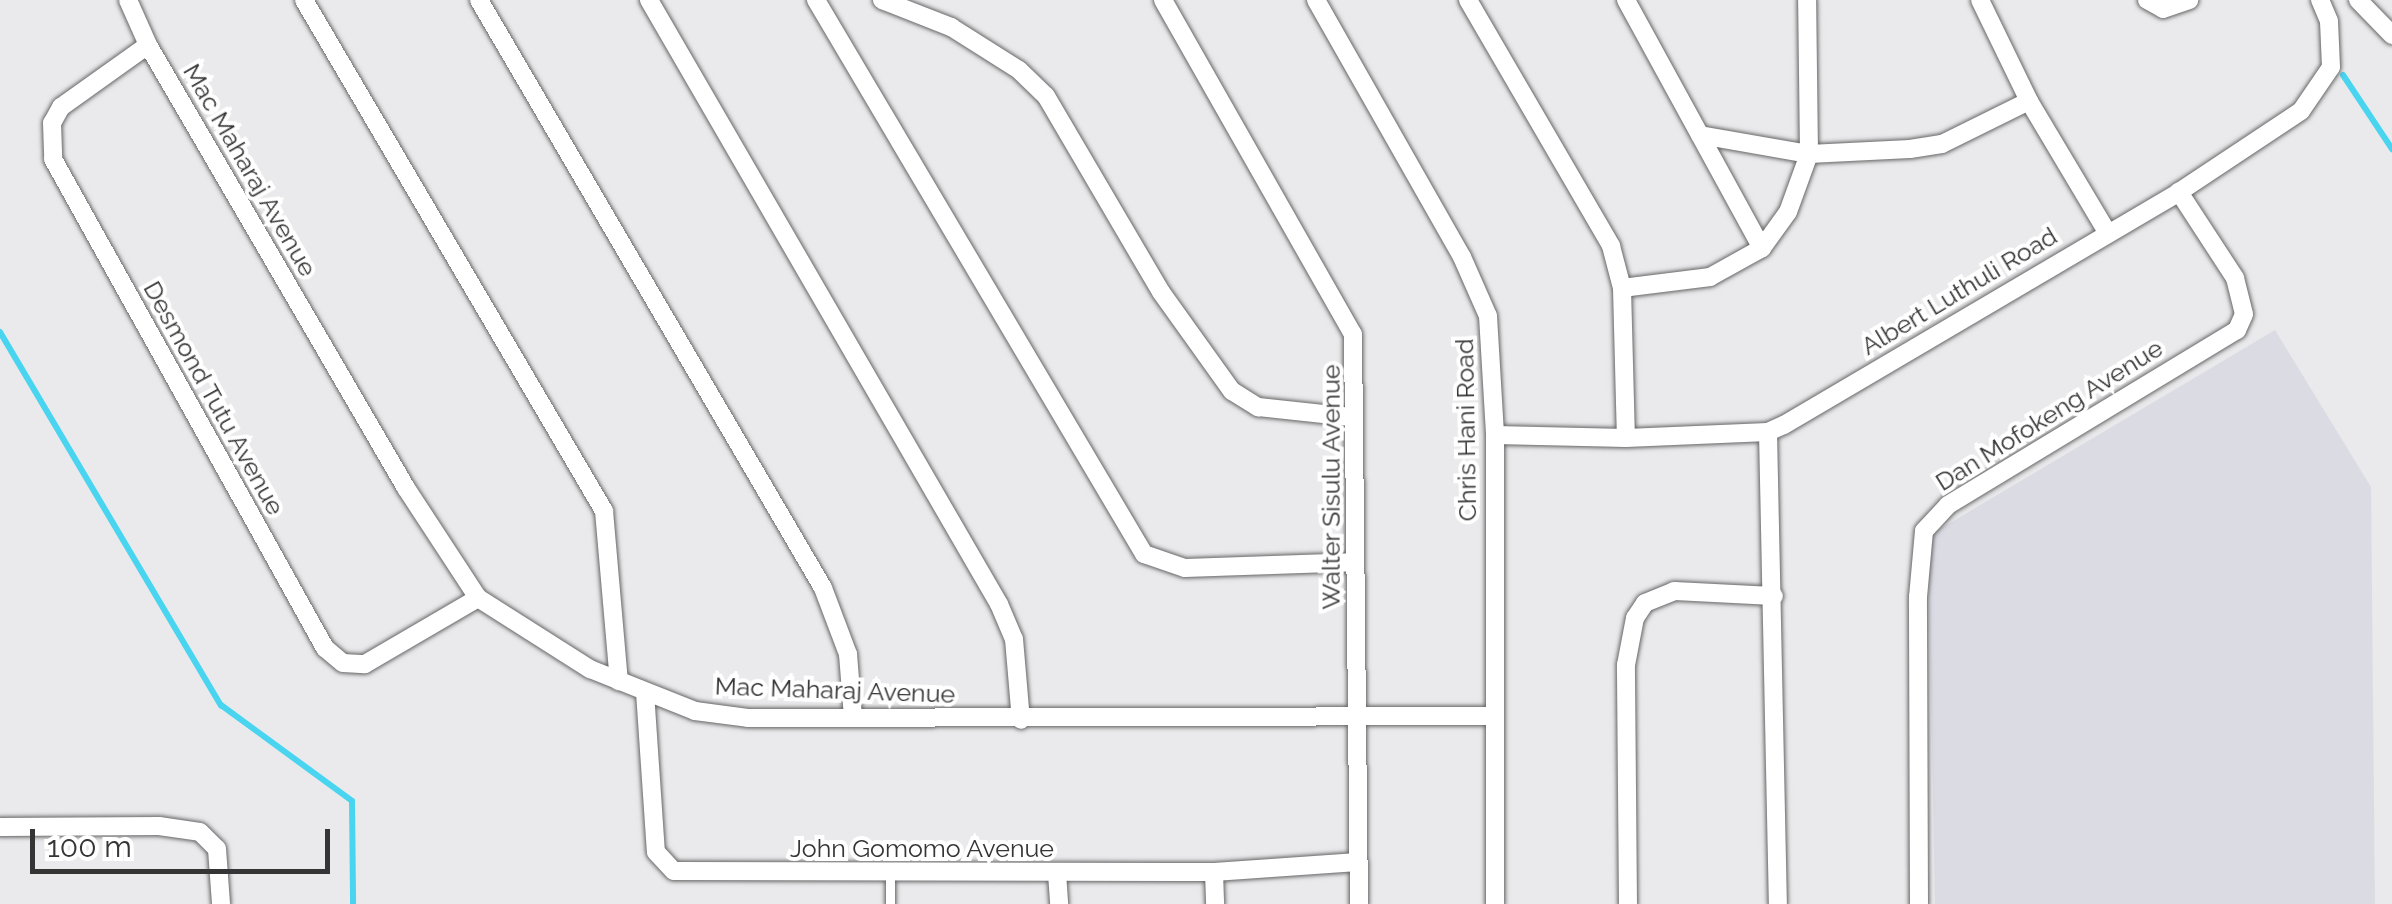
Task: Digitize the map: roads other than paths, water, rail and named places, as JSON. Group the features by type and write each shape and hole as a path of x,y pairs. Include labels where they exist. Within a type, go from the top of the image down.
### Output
{"street":[{"name":"Mac Maharaj Avenue","path":"128,0 148,44 406,488 478,598 520,629 618,681 696,711 748,718 1360,720 1492,716"},
{"path":"304,0 604,512 618,681"},
{"path":"479,0 824,588 848,654 853,718"},
{"path":"650,0 998,604 1014,639 1021,720"},
{"path":"816,0 1144,554 1185,568 1353,562"},
{"path":"882,0 966,36 1019,70 1046,96 1161,292 1232,391 1258,407 1351,417"},
{"name":"Walter Sisulu Avenue","path":"1163,0 1353,334 1359,904"},
{"name":"Chris Hani Road","path":"1316,0 1482,296 1495,436 1495,904"},
{"path":"1468,0 1611,246 1622,288 1626,438"},
{"path":"1626,0 1762,248"},
{"path":"1622,288 1710,277 1762,248 1788,212 1809,154 1807,0"},
{"path":"1980,0 2028,101 2107,232"},
{"path":"2148,0 2163,9 2189,0"},
{"name":"Albert Luthuli Road","path":"1495,436 1626,438 1768,432 2180,192 2316,98 2332,50 2320,0"},
{"path":"2358,0 2392,34"},
{"name":"Desmond Tutu Avenue","path":"148,44 61,108 52,123 53,159 325,648 343,662 365,664 478,598"},
{"path":"1700,135 1809,154 1942,144 2028,101"},
{"name":"Dan Mofokeng Avenue","path":"1919,904 1918,597 1924,531 1948,506 2237,330 2244,314 2235,278 2180,192"},
{"path":"1768,432 1778,904"},
{"path":"1628,904 1626,665 1635,618 1645,603 1674,592 1774,596"},
{"name":"John Gomomo Avenue","path":"646,692 654,836 662,865 686,874 1214,872 1358,862"},
{"path":"0,827 159,826 200,832 217,849 221,904"},
{"path":"1214,872 1215,904"},
{"path":"1058,873 1058,904"}],"lane":[{"path":"890,874 890,904"}],"waterway":[{"path":"2343,75 2392,149"},
{"path":"0,332 221,705 352,801 353,904"}]}
